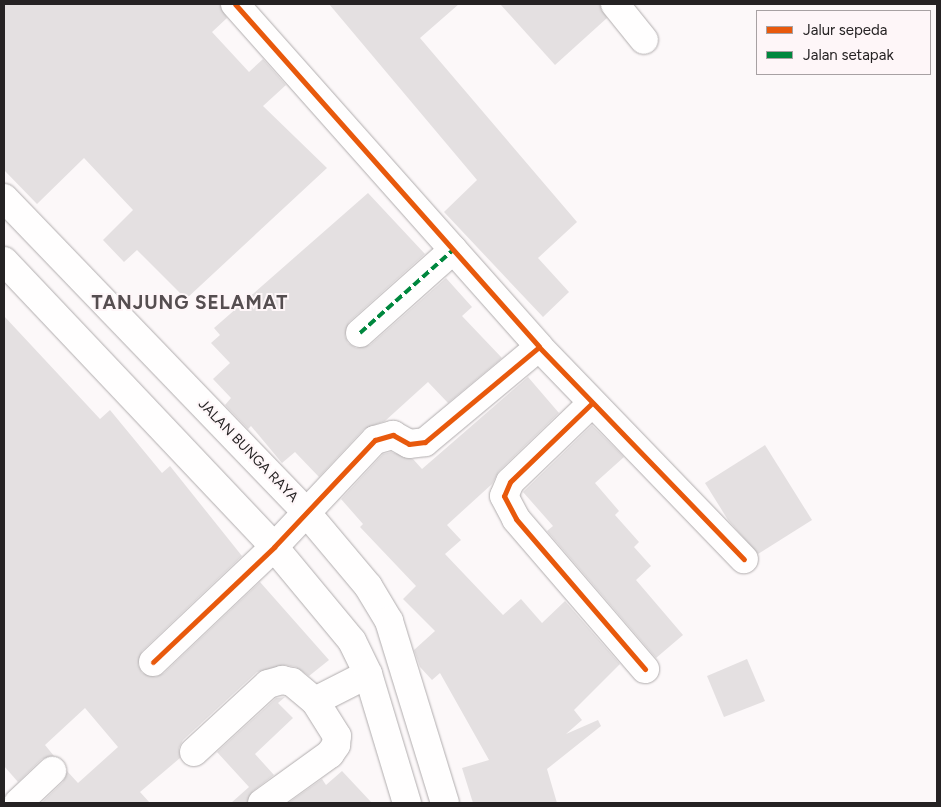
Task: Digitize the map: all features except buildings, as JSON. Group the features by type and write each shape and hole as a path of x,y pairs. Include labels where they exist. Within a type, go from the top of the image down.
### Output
{"street":[{"path":"235,4 591,404 744,559"},
{"path":"614,4 644,40"},
{"name":"JALAN BUNGA RAYA","path":"4,198 306,510 368,586 389,621 445,803"},
{"path":"360,333 453,250"},
{"path":"4,262 274,547 352,641 368,674 407,803"},
{"path":"152,662 274,547 306,510 375,440 393,435 409,444 425,442 539,347"},
{"path":"591,404 510,482 504,496 516,519 645,669"},
{"path":"315,701 368,674"},
{"path":"194,752 268,684 282,680 292,682 315,701 337,736 336,745 330,754 262,803"},
{"path":"18,803 52,771"}],"marked path":[{"path":"360,333 453,250"}],"cycle path":[{"path":"235,4 539,347 744,559"},
{"path":"153,662 274,547 375,440 393,435 409,444 425,442 539,347"},
{"path":"591,404 510,482 504,496 516,519 645,669"}],"district":[{"name":"TANJUNG SELAMAT","path":"190,303"}]}
